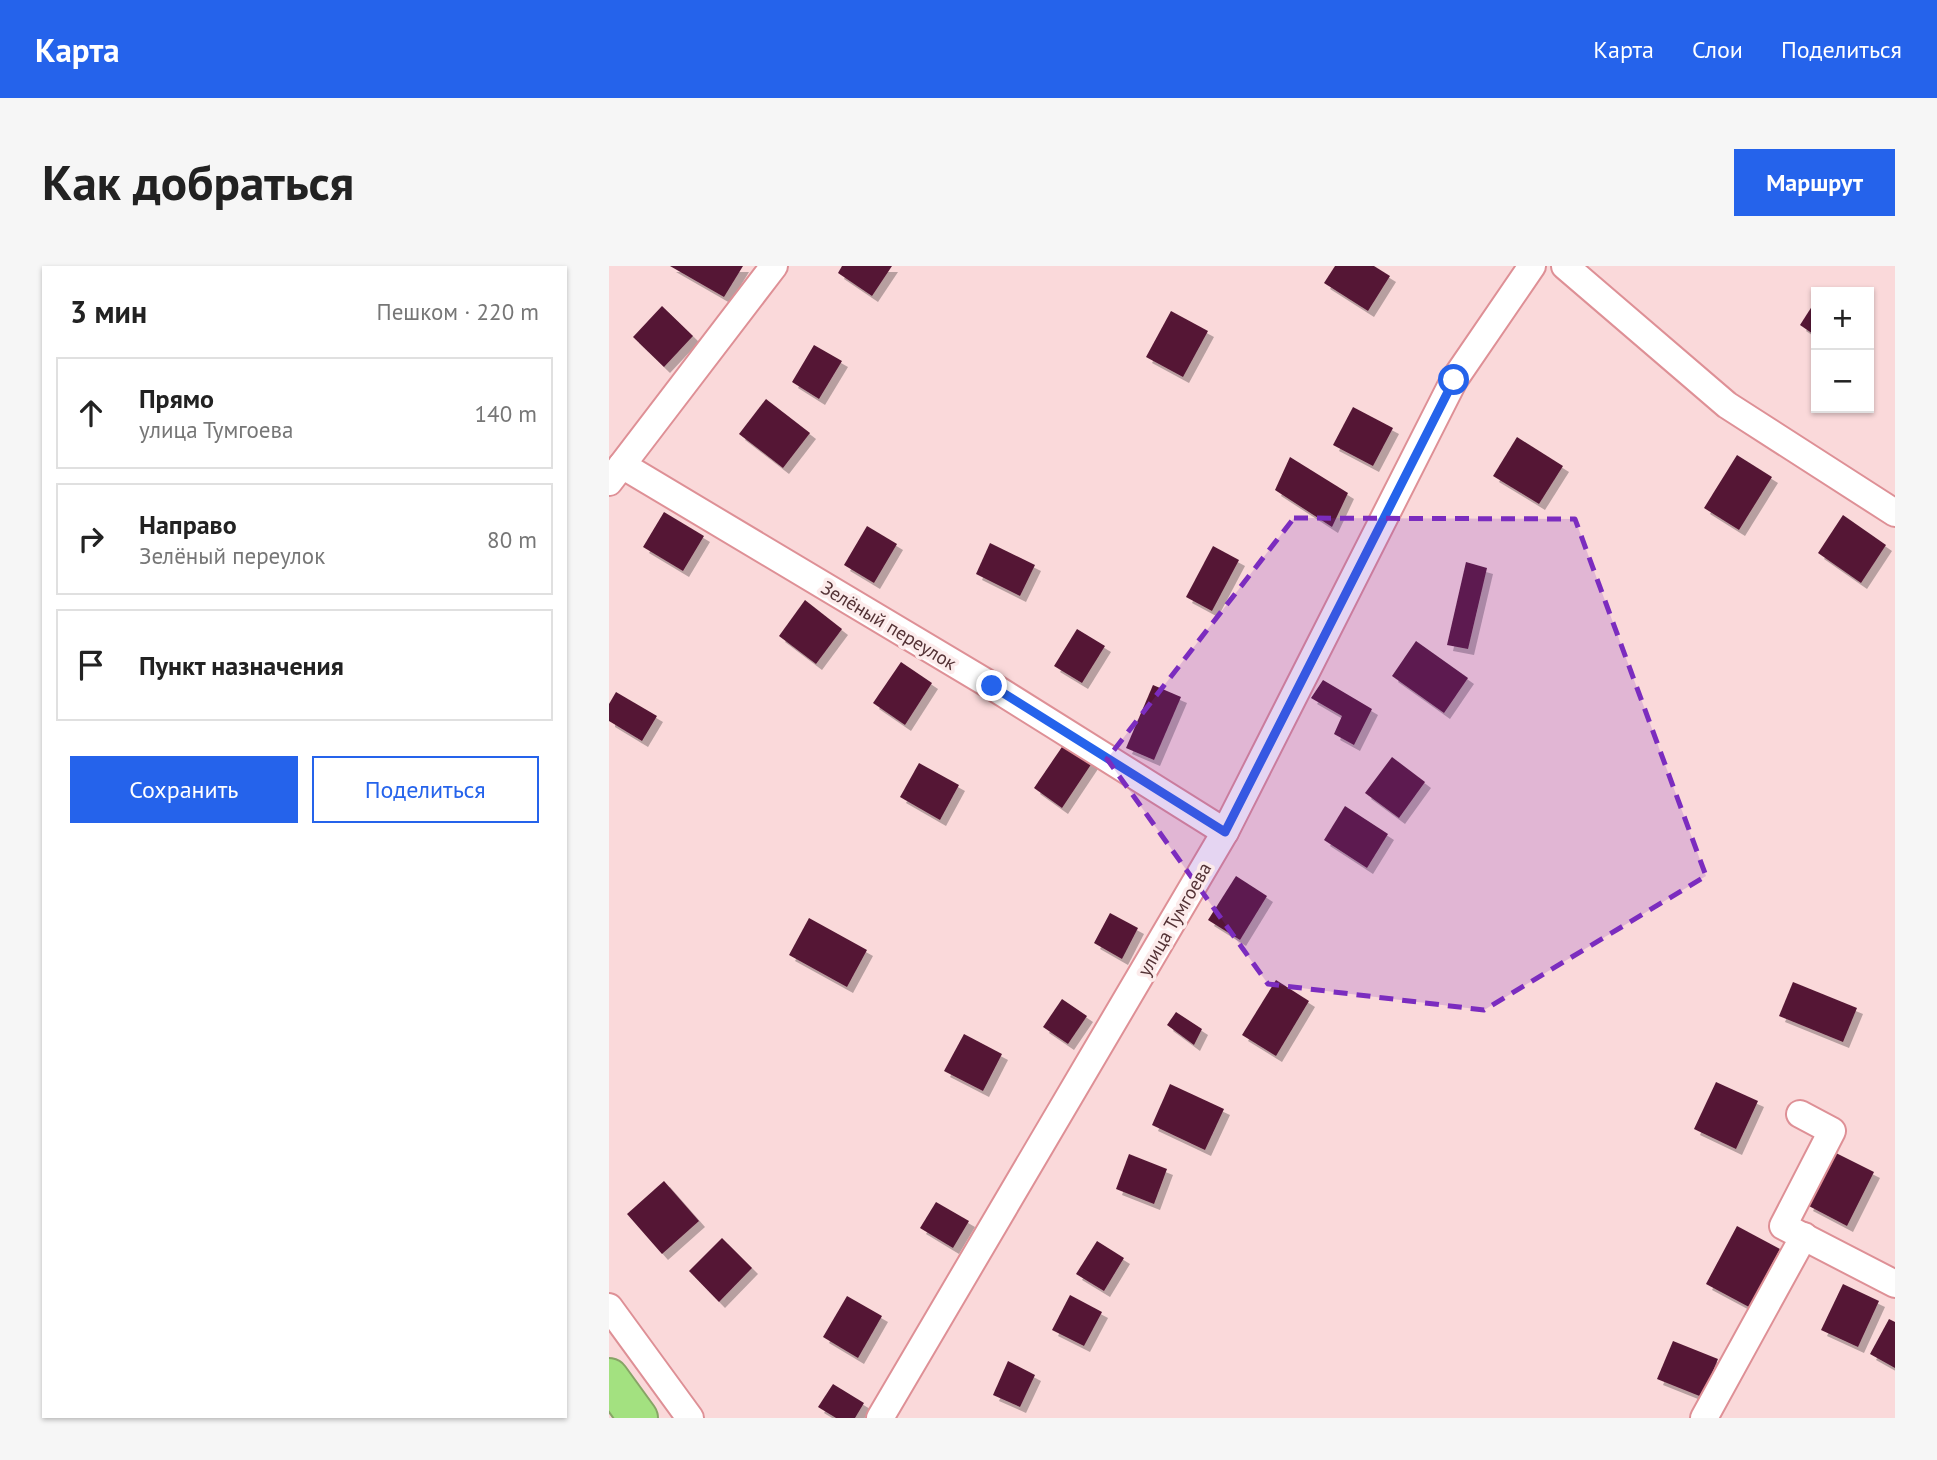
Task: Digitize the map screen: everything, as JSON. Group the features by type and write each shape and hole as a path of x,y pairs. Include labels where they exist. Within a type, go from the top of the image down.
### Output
{"highway":[{"path":"609,1378 638,1418"}],"street":[{"name":"Зелёный переулок","path":"775,266 615,473 992,686 1225,832"},
{"name":"улица Тумгоева","path":"880,1418 1225,832 1454,380 1532,266"},
{"path":"1565,266 1727,405 1895,513"},
{"path":"1800,1114 1832,1131 1783,1226 1895,1284"},
{"path":"1704,1418 1804,1236"},
{"path":"609,1307 690,1418"}],"highlighted area":[{"path":"1294,518 1575,519 1706,876 1484,1010 1268,984 1107,759"}],"building":[{"path":"670,266 743,266 724,297"},
{"path":"842,266 892,266 872,296 838,273"},
{"path":"1335,266 1374,266 1390,276 1368,311 1324,283"},
{"path":"662,306 693,336 664,367 633,337"},
{"path":"1811,308 1811,333 1800,325"},
{"path":"1171,311 1208,331 1183,377 1146,357"},
{"path":"814,345 842,361 819,399 792,382"},
{"path":"766,399 810,433 783,468 739,434"},
{"path":"1353,407 1393,428 1373,466 1333,445"},
{"path":"1517,437 1563,466 1539,504 1493,476"},
{"path":"1737,455 1772,477 1739,530 1704,508"},
{"path":"1290,457 1348,493 1332,527 1275,490"},
{"path":"664,512 704,536 683,571 643,547"},
{"path":"1843,515 1886,545 1861,583 1818,553"},
{"path":"867,526 897,544 874,583 844,565"},
{"path":"990,543 1035,565 1020,596 976,574"},
{"path":"1213,546 1239,560 1212,611 1186,597"},
{"path":"1466,562 1487,568 1468,649 1447,645"},
{"path":"805,600 842,629 816,664 779,636"},
{"path":"1077,629 1105,646 1082,683 1054,666"},
{"path":"1416,641 1468,678 1444,713 1392,676"},
{"path":"901,662 932,683 905,725 873,703"},
{"path":"1323,680 1372,709 1354,745 1334,734 1342,716 1311,698"},
{"path":"1153,685 1181,697 1154,760 1126,748"},
{"path":"616,692 657,716 642,741 609,721 609,704"},
{"path":"1064,744 1092,763 1062,808 1034,788"},
{"path":"1392,757 1425,782 1399,818 1365,793"},
{"path":"919,763 959,785 940,820 900,797"},
{"path":"1345,806 1388,834 1367,868 1324,840"},
{"path":"1236,876 1267,896 1240,940 1208,920"},
{"path":"1110,913 1138,928 1122,959 1094,943"},
{"path":"809,918 867,950 847,987 789,955"},
{"path":"1276,980 1309,1001 1276,1056 1242,1035"},
{"path":"1793,982 1857,1008 1843,1042 1779,1016"},
{"path":"1062,999 1087,1016 1068,1044 1043,1027"},
{"path":"1176,1012 1202,1029 1194,1045 1167,1025"},
{"path":"964,1034 1002,1054 983,1091 944,1071"},
{"path":"1716,1082 1758,1101 1736,1149 1694,1129"},
{"path":"1170,1084 1224,1109 1205,1150 1152,1125"},
{"path":"1834,1152 1874,1172 1847,1226 1807,1205"},
{"path":"1129,1154 1167,1169 1154,1204 1116,1189"},
{"path":"664,1181 699,1221 662,1254 627,1214"},
{"path":"936,1202 969,1221 953,1248 920,1228"},
{"path":"1737,1226 1780,1249 1749,1307 1706,1284"},
{"path":"722,1238 752,1268 719,1302 689,1271"},
{"path":"1097,1241 1124,1258 1104,1291 1076,1274"},
{"path":"1843,1284 1879,1301 1858,1347 1821,1330"},
{"path":"1070,1295 1102,1312 1084,1346 1052,1330"},
{"path":"847,1296 882,1316 858,1358 823,1337"},
{"path":"1889,1319 1895,1322 1895,1368 1870,1354"},
{"path":"1673,1341 1718,1359 1702,1397 1657,1379"},
{"path":"1008,1361 1035,1375 1020,1407 993,1395"},
{"path":"833,1384 864,1403 855,1418 836,1418 818,1407"}],"route":[{"path":"992,686 1225,832 1454,380"}]}
